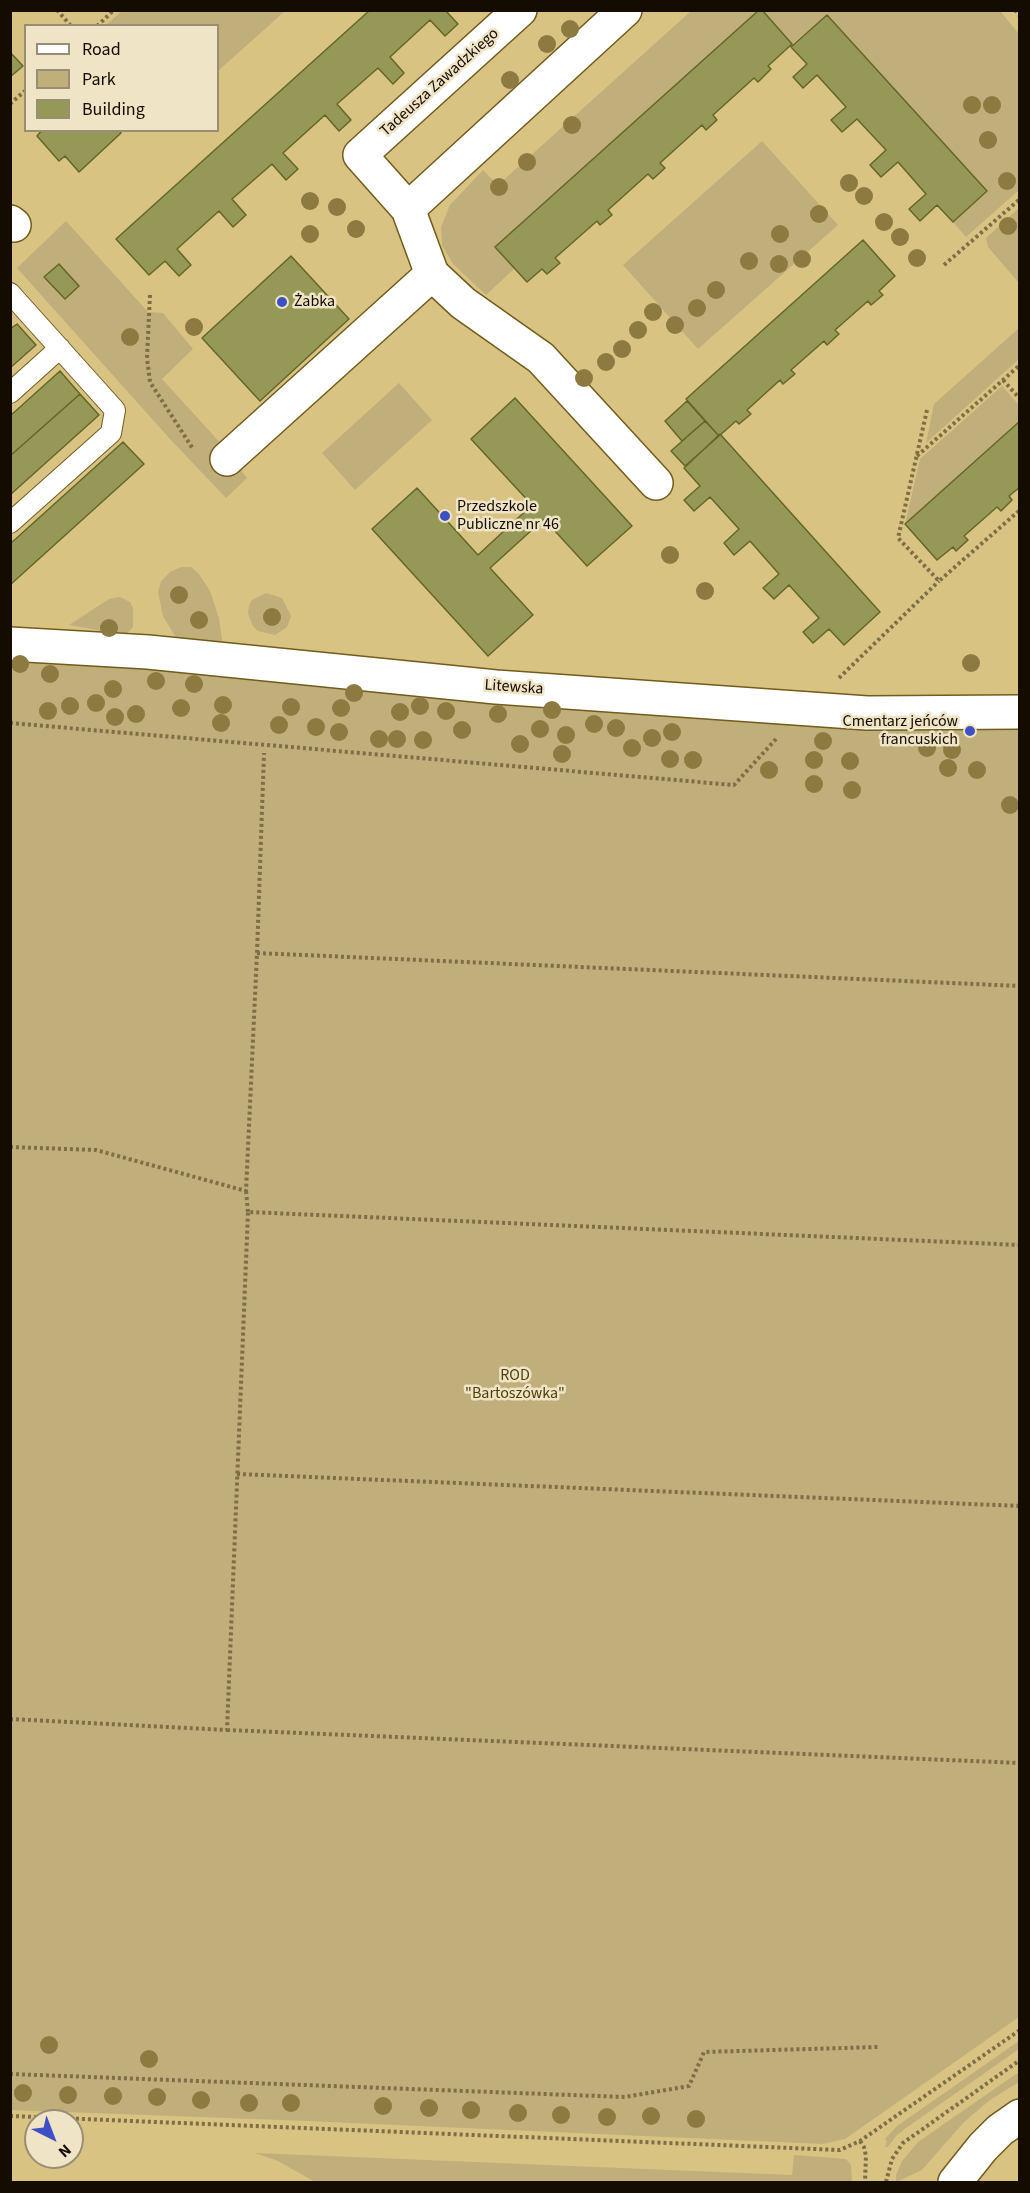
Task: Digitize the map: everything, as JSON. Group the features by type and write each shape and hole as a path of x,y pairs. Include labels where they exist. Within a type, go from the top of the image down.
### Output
{"street":[{"name":"Tadeusza Zawadzkiego","path":"408,209 360,155 520,10"},
{"path":"625,10 408,209 432,274 463,303 542,358 656,483"},
{"path":"227,459 432,274"},
{"name":"Litewska","path":"10,644 148,652 496,687 867,714 1020,712"},
{"path":"955,2181 1000,2130 1020,2116"}],"lane":[{"path":"10,293 115,410 111,433 10,523"},
{"path":"10,393 60,348"}],"path":[{"path":"57,10 68,24"},
{"path":"99,24 114,10"},
{"path":"1015,10 1020,16"},
{"path":"10,104 24,92"},
{"path":"944,265 1020,200"},
{"path":"150,295 147,358 150,382 193,449"},
{"path":"917,456 1020,365"},
{"path":"1003,380 1020,399"},
{"path":"927,410 898,538 939,581"},
{"path":"10,723 734,785 803,709 837,680 939,581 1020,510"},
{"path":"226,1730 248,1212 246,1191 264,753"},
{"path":"257,954 1020,986"},
{"path":"10,1147 96,1150 246,1191"},
{"path":"248,1212 1020,1245"},
{"path":"237,1474 1020,1506"},
{"path":"10,1719 1020,1763"},
{"path":"10,2116 832,2151 846,2148 860,2141 1020,2030"},
{"path":"10,2074 626,2097 689,2086 704,2052 878,2047"},
{"path":"886,2182 892,2159 903,2143 1020,2060"},
{"path":"860,2141 866,2156 865,2182"}],"green space":[{"path":"122,10 285,11 219,70 219,24 107,24"},
{"path":"691,11 759,11 515,268 486,295 453,264 442,245 441,227 450,205 483,170 498,185"},
{"path":"762,11 1000,11 1019,34 1019,190 966,237 953,222 987,191 827,15 792,44"},
{"path":"762,141 838,225 698,349 623,265"},
{"path":"1019,208 1019,283 988,247 986,238"},
{"path":"66,221 148,312 163,313 193,349 162,379 225,448 247,478 226,498 17,268"},
{"path":"1019,328 1019,359 926,443 934,404"},
{"path":"399,383 432,420 355,490 322,453"},
{"path":"1002,386 1019,405 1019,421 905,524 920,459"},
{"path":"181,567 191,567 199,574 210,591 219,618 223,646 178,641 163,616 158,592 161,581 170,572"},
{"path":"266,593 282,598 291,616 287,627 275,635 258,631 248,614 252,600"},
{"path":"120,597 130,602 133,608 133,627 126,635 69,625 109,599"},
{"name":"ROD \"Bartoszówka\"","path":"10,652 1019,720 1019,2017 845,2139 823,2144 84,2113 84,2109 11,2110"},
{"path":"1019,2041 1019,2049 906,2128 888,2147 885,2147 887,2141 885,2139 897,2126"},
{"path":"1019,2072 1019,2082 990,2100 964,2122 922,2170 896,2182 896,2175 902,2161 918,2142"},
{"path":"255,2153 792,2175 794,2155 846,2159 851,2165 852,2182 315,2182 278,2161"}],"building":[{"path":"370,10 445,10 458,24 445,36 430,20 390,57 404,73 393,84 378,68 337,104 351,120 339,131 325,115 283,153 298,169 286,180 272,164 232,199 246,215 233,227 219,211 177,249 191,265 179,276 165,261 149,275 116,239"},
{"path":"759,10 762,10 792,44 768,66 771,69 758,82 754,78 713,115 717,120 706,130 702,125 660,163 665,168 653,179 648,174 608,210 612,215 600,225 597,221 555,258 560,263 547,274 542,269 527,282 495,247"},
{"path":"827,15 987,191 953,222 937,205 920,221 909,209 926,194 898,162 881,177 870,165 886,150 857,119 842,132 831,120 846,107 817,75 803,88 793,77 807,64 791,47"},
{"path":"10,52 23,66 10,77"},
{"path":"40,132 121,133 79,172 65,156 59,161 37,136"},
{"path":"863,240 895,276 879,291 883,295 871,305 868,301 835,330 839,334 827,345 824,341 791,370 795,374 783,384 780,380 747,410 751,414 739,424 736,421 719,436 686,399"},
{"path":"291,256 349,319 260,401 202,338"},
{"path":"59,264 79,286 65,299 44,277"},
{"path":"17,324 36,345 10,368 10,329"},
{"path":"60,371 80,394 10,456 10,416"},
{"path":"80,394 99,415 10,495 10,456"},
{"path":"515,398 632,526 587,566 544,519 490,568 533,615 488,656 372,529 417,488 478,555 532,505 471,439"},
{"path":"687,401 705,421 682,441 665,421"},
{"path":"705,421 719,436 685,466 671,451"},
{"path":"1020,421 1020,487 1009,496 1012,500 1001,511 997,507 964,536 968,540 956,551 953,547 937,560 905,524"},
{"path":"720,434 880,612 844,645 829,629 813,643 803,632 819,618 789,585 774,599 763,588 779,574 750,541 734,555 724,543 739,529 710,497 694,511 684,500 700,486 684,468"},
{"path":"123,442 144,464 10,585 10,544"}],"place":[{"name":"Żabka","path":"282,302"},
{"name":"Przedszkole Publiczne nr 46","path":"445,516"},
{"name":"Cmentarz jeńców francuskich","path":"970,731"}]}
